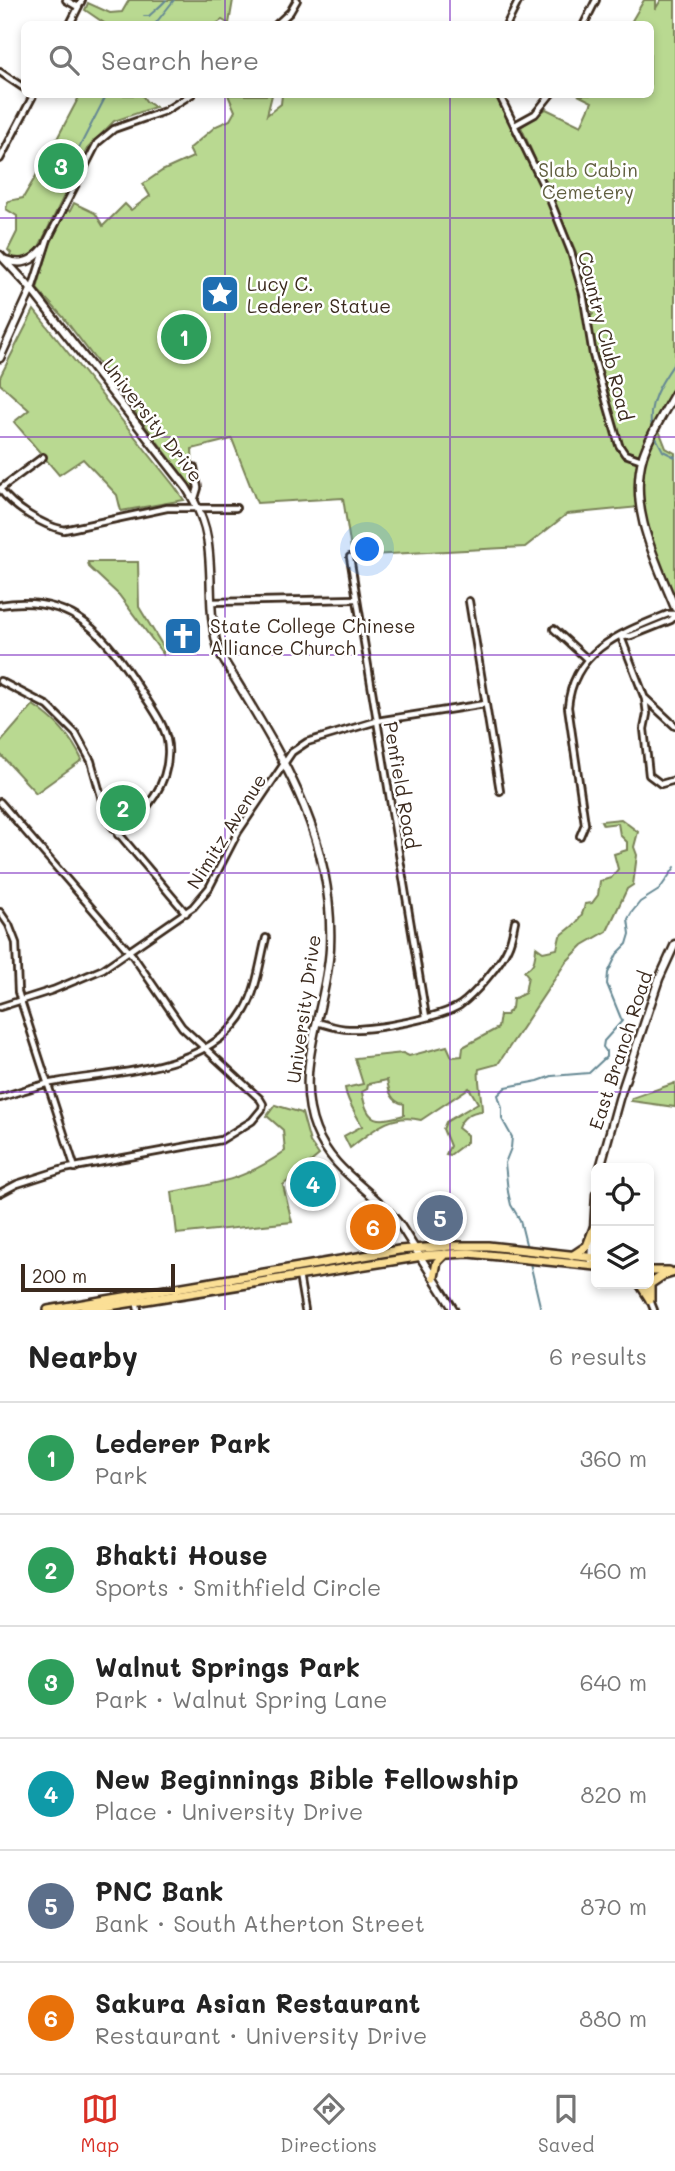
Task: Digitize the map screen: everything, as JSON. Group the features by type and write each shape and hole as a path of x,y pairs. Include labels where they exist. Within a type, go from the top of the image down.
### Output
{"main road":[{"path":"3,257 16,263 27,262 34,259 44,248"},
{"name":"University Drive","path":"3,257 186,487 198,508 206,529 209,548 214,636 220,654 299,791 311,824 326,883 330,952 326,985 307,1068 310,1113 317,1133 337,1165 391,1213 454,1310"},
{"path":"0,358 31,290"},
{"path":"675,393 642,460 638,491 642,517 675,608"},
{"name":"East Branch Road","path":"601,1163 618,1099 659,979 675,944"},
{"path":"572,1256 587,1245 591,1235"},
{"path":"84,1310 136,1298 415,1248 467,1245 572,1256 591,1261"},
{"path":"298,1271 446,1254 591,1262"},
{"path":"435,1277 437,1262 446,1254"},
{"path":"654,1266 673,1272"},
{"path":"654,1271 673,1272"},
{"path":"650,1300 650,1284 673,1272"},
{"path":"643,1289 650,1300"},
{"path":"47,1310 97,1306"}],"street":[{"path":"66,0 78,8"},
{"path":"72,21 82,0"},
{"path":"281,21 288,15 297,0"},
{"path":"508,21 519,0"},
{"path":"586,21 596,0"},
{"path":"0,72 21,86"},
{"path":"0,159 32,98"},
{"path":"31,290 44,248 95,146 114,129 165,111 186,98"},
{"name":"Country Club Road","path":"501,98 549,197 571,252 583,294 593,355 619,445 625,454 642,460"},
{"path":"515,125 535,114 548,98"},
{"path":"43,457 0,489 18,507 51,526 64,530 167,508 236,508"},
{"path":"194,467 198,488 194,501"},
{"name":"Penfield Road","path":"351,557 426,1017"},
{"path":"211,602 357,599"},
{"path":"469,601 499,791"},
{"path":"0,605 40,605 66,612 89,625 115,651 162,723 169,745 167,766 145,811 118,835"},
{"path":"580,836 585,824 568,707 572,684 587,659 600,647 671,620 675,615"},
{"path":"554,629 587,659"},
{"path":"621,637 645,699 644,729 649,775 661,784 675,780"},
{"path":"0,681 41,701 76,734 94,770 105,815 118,835 186,914"},
{"path":"645,699 675,726"},
{"name":"Nimitz Avenue","path":"0,1007 103,970 186,914 203,898 238,832 292,752 307,742 377,721 485,704"},
{"path":"646,721 656,709"},
{"path":"0,802 129,952 177,1021 263,1101 262,1109 252,1121 221,1140 75,1167 40,1176 0,1192"},
{"path":"0,912 16,943 17,982 21,1000 75,1167"},
{"path":"317,1022 352,1029 426,1017 450,1010 467,999 507,950 515,921"},
{"path":"0,1098 48,1084 141,1070 174,1061 203,1048 230,1030 245,1010 254,989 266,938"},
{"path":"298,1271 304,1310"},
{"path":"136,1298 138,1310"},
{"path":"650,1300 654,1310"}],"green space":[{"path":"129,0 233,0 230,21 101,21 85,10 88,3 110,13 122,12"},
{"name":"Slab Cabin Cemetery","path":"644,0 656,0 656,8 661,0 675,0 675,393 657,425 666,448 675,453 675,608 639,507 567,514 525,547 352,556 343,498 257,503 232,439 192,449 194,490 63,317 37,289 50,244 67,210 70,211 74,203 95,213 103,226 125,204 131,210 150,196 143,184 162,171 193,157 189,149 216,126 230,120 235,111 229,98 271,98 267,115 281,104 282,98 499,98 515,125 571,252 588,315 593,314 576,252 521,127 546,109 581,126 592,102 584,98 654,98 654,21 632,21"},
{"path":"78,98 144,98 155,107 114,121 87,149 37,251 24,260 13,259 9,257 11,253 8,250 17,232 17,216 6,209 8,201 23,198"},
{"path":"34,310 184,500 121,511 117,495 83,459 59,475 14,422 29,410 0,384 0,377"},
{"path":"88,562 138,562 139,607 164,648 163,654 119,595 89,567"},
{"path":"33,705 62,729 82,760 36,793 0,754 0,743"},
{"path":"621,819 638,832 634,847 637,855 633,885 627,889 607,931 583,945 566,962 498,1064 479,1069 482,1111 467,1116 458,1128 467,1135 467,1142 450,1155 446,1154 450,1146 443,1129 446,1122 478,1103 469,1088 421,1120 410,1118 391,1121 350,1148 344,1136 362,1126 345,1088 363,1084 355,1058 403,1053 409,1056 447,1046 452,1057 462,1056 463,1047 498,1028 500,1015 506,1015 512,1008 513,999 525,993 528,976 524,971 534,962 536,947 543,952 557,949 560,936 579,919 585,904 592,903 598,895 600,881 611,878 618,869 614,854 627,850 627,842 620,835 618,823 603,825 601,821","holes":["387,1080 393,1098 404,1104 404,1115 387,1119 375,1118 367,1110 362,1092 367,1089 368,1084"]},
{"path":"675,1083 675,1107 631,1101 632,1098"},
{"path":"275,1105 302,1113 310,1142 319,1155 283,1185 292,1222 177,1234 172,1192 231,1179 257,1168 285,1151 283,1130 267,1116"}],"waterway":[{"path":"144,16 149,16 166,0"},
{"path":"157,21 174,0"},
{"path":"64,177 105,98"},
{"path":"652,428 653,402 675,362"},
{"path":"655,436 663,451 675,457"},
{"path":"527,1248 520,1220 511,1205 508,1192 505,1163 512,1137 502,1119 498,1095 506,1087 552,1076 589,1073 606,1057 604,1041 622,1021 607,984 608,973 617,954 627,944 630,934 628,919 632,912 640,902 659,890 675,867"},
{"path":"530,1263 541,1310"}],"place":[{"name":"Walnut Springs Park","path":"61,166"},
{"name":"Lucy C. Lederer Statue","path":"220,294"},
{"name":"Lederer Park","path":"184,337"},
{"name":"State College Chinese Alliance Church","path":"183,636"},
{"name":"Bhakti House","path":"123,808"},
{"name":"New Beginnings Bible Fellowship","path":"313,1184"},
{"name":"PNC Bank","path":"440,1218"},
{"name":"Sakura Asian Restaurant","path":"373,1227"}]}
